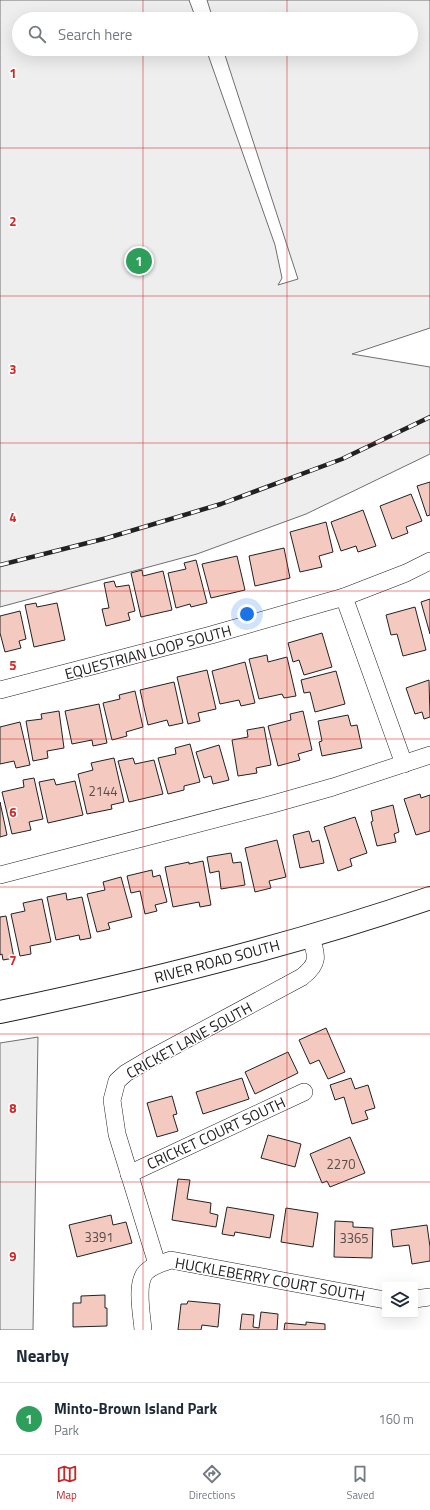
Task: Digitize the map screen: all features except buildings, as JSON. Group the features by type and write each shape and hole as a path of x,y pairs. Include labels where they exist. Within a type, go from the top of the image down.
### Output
{"main road":[{"name":"RIVER ROAD SOUTH","path":"0,1012 176,973 310,936 430,898"}],"street":[{"name":"EQUESTRIAN LOOP SOUTH","path":"0,690 211,635 344,597 430,562"},
{"path":"344,597 404,764"},
{"path":"0,875 273,804 333,787 430,755"},
{"name":"CRICKET LANE SOUTH","path":"157,1264 129,1174 114,1115 112,1100 117,1081 126,1073 148,1060 302,977 311,970 316,961 310,936"},
{"name":"CRICKET COURT SOUTH","path":"129,1174 304,1092"},
{"name":"HUCKLEBERRY COURT SOUTH","path":"143,1330 140,1292 141,1280 146,1272 157,1264 171,1260 382,1299"},
{"path":"418,1298 430,1296"}],"shaded area":[{"path":"0,0 189,0 193,12 12,12 12,56 208,56 275,245 282,278 278,285 298,279 225,56 418,56 418,12 211,12 207,0 430,0 430,328 352,354 430,367 430,454 306,514 197,554 0,607"},
{"path":"38,1037 33,1330 0,1330 0,1043"}],"railway":[{"path":"0,565 107,538 221,504 342,459 430,417"}],"place":[{"name":"Minto-Brown Island Park","path":"139,261"}]}
